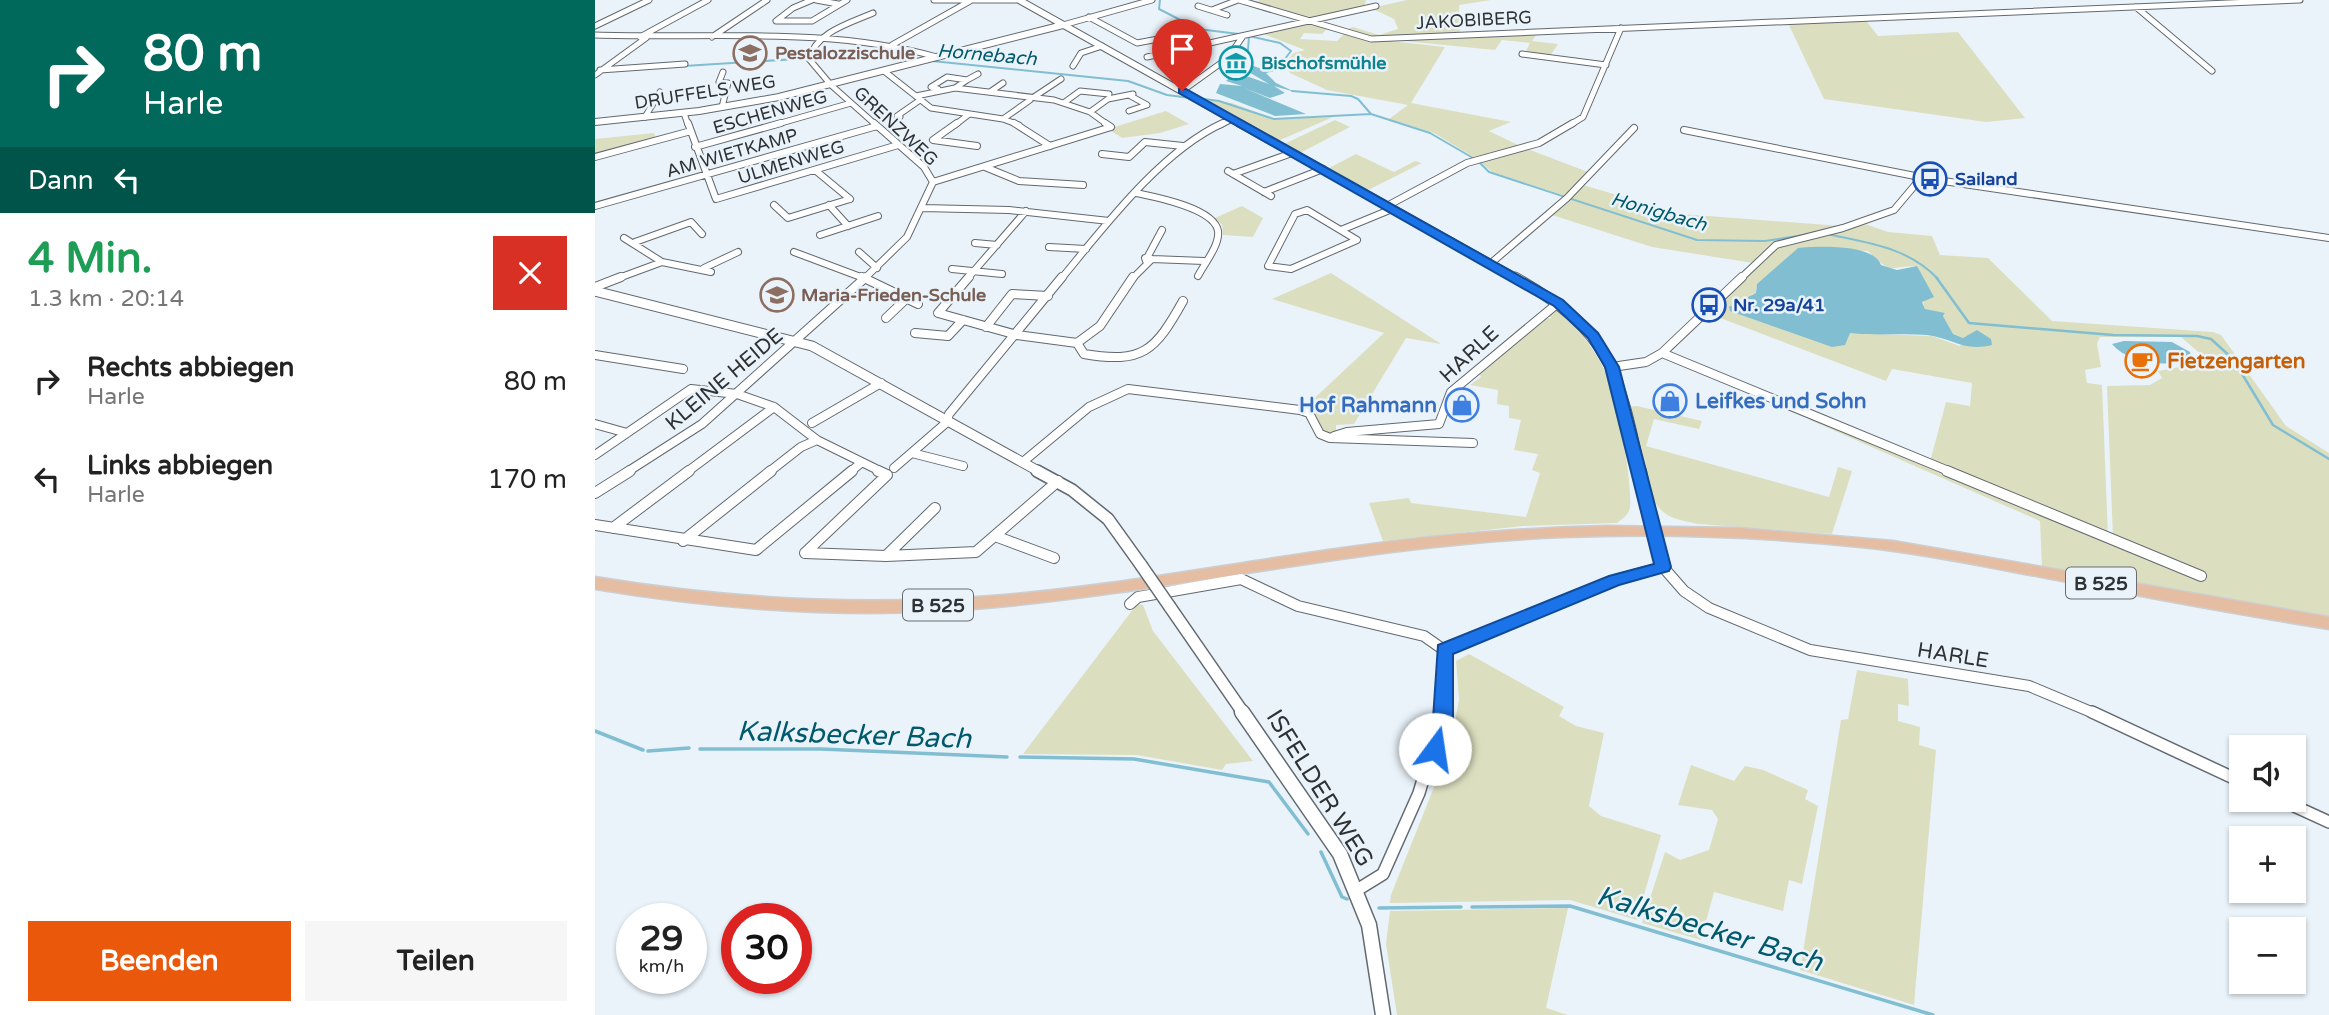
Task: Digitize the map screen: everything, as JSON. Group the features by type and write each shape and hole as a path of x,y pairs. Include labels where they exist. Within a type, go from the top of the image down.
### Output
{"main road":[{"name":"B 525","path":"595,583 686,598 777,606 917,606 1050,596 1369,547 1445,539 1652,530 1770,535 1895,547 2329,623"}],"street":[{"path":"595,26 649,0"},
{"path":"597,73 643,38 708,0"},
{"path":"712,37 767,0"},
{"path":"838,4 814,0 793,8 776,21 812,21 847,0"},
{"path":"934,0 1018,0 1558,303 1593,335 1612,367 1652,530"},
{"path":"1063,24 1152,0"},
{"path":"1212,10 1238,0"},
{"name":"JAKOBIBERG","path":"1238,0 1371,39 2300,0"},
{"path":"893,45 970,1"},
{"path":"1198,6 1227,15"},
{"path":"1147,57 1376,6"},
{"path":"2136,7 2212,71"},
{"name":"GRENZWEG","path":"873,13 825,38 809,58 831,85 923,167 933,182"},
{"path":"1089,18 1137,43 1169,37"},
{"name":"DRUFFELS WEG","path":"595,122 684,113 831,85 1063,24"},
{"path":"1341,230 1390,208 1476,160 1539,143 1583,117 1621,28"},
{"path":"595,35 643,38 825,38 893,45 934,58"},
{"path":"1182,91 1192,87 1239,49 1245,35"},
{"path":"1073,66 1083,52 1102,46"},
{"name":"JAKOBIBERG","path":"1522,54 1606,65"},
{"path":"1155,55 1182,69"},
{"path":"597,73 685,64"},
{"path":"884,71 938,110 1003,119 1020,125 1050,146"},
{"path":"722,107 728,83 719,82 723,72"},
{"path":"955,88 978,74"},
{"path":"941,90 931,87 949,76 967,80"},
{"path":"1003,119 1061,79"},
{"path":"990,92 1003,83"},
{"path":"901,117 897,116 918,98 955,88 1065,102 1090,112 1111,127 933,182"},
{"path":"1065,102 1080,91 1109,94"},
{"path":"645,117 660,92"},
{"path":"1090,112 1108,99 1131,94 1147,105 1129,111"},
{"name":"ESCHENWEG","path":"695,147 851,103"},
{"path":"684,113 707,175"},
{"path":"968,115 933,140 977,145"},
{"path":"894,468 947,419 1109,221 1136,193 1183,146 1203,132 1232,119"},
{"name":"AM WIETKAMP","path":"595,206 877,126"},
{"path":"1490,264 1568,198 1634,128"},
{"path":"1683,130 1921,178 2329,238"},
{"path":"595,157 691,131"},
{"path":"1102,154 1129,156 1146,142 1183,146"},
{"name":"ULMENWEG","path":"707,175 716,200 898,145"},
{"path":"1271,196 1230,172 1292,153"},
{"path":"985,166 1001,177 1083,186"},
{"path":"1264,192 1323,169"},
{"path":"774,205 788,218 850,198 815,170"},
{"path":"1612,367 1646,362 1662,353 1776,245 1828,232 1894,210 1921,178"},
{"name":"KLEINE HEIDE","path":"595,494 664,450 737,394 866,279 907,237 933,182"},
{"path":"1136,193 1167,198 1214,222 1218,236 1198,276"},
{"path":"829,205 848,226"},
{"path":"922,208 1026,211 1109,221"},
{"path":"1307,210 1341,230 1357,240 1291,269 1268,266 1295,214 1307,210"},
{"path":"1026,211 938,313 1017,335 1077,343 1086,339 1102,324 1123,295 1133,274 1149,259 1204,261"},
{"path":"820,235 878,216"},
{"path":"635,242 691,222 702,234"},
{"path":"1149,259 1147,252 1162,230"},
{"path":"624,238 635,242 661,262 708,270 738,253"},
{"path":"975,243 997,245"},
{"path":"1049,247 1086,249"},
{"path":"794,252 866,279 918,304"},
{"path":"859,252 877,268"},
{"path":"595,288 661,262"},
{"path":"952,269 1002,274"},
{"name":"ISFELDER WEG","path":"595,288 798,341 1024,461 1058,481 1108,519 1308,804 1340,854 1357,890 1369,925 1384,1015"},
{"path":"986,327 1013,294 1048,296"},
{"path":"885,318 907,298"},
{"path":"1077,343 1084,354 1112,360 1133,359 1160,341 1183,301"},
{"name":"HARLE","path":"1329,438 1347,432 1440,424 1451,392 1558,303"},
{"path":"915,333 948,336 963,320"},
{"path":"1662,353 2201,576"},
{"path":"595,355 621,362 659,363 683,369"},
{"path":"812,423 881,383"},
{"path":"595,455 691,389 737,394 775,407 817,440 887,475 805,553 886,556 976,552 1058,481"},
{"path":"1024,461 1089,407 1128,389 1300,410 1309,413 1320,434 1329,438 1473,443"},
{"path":"613,528 775,407"},
{"path":"595,424 627,433"},
{"path":"683,541 801,447 817,440"},
{"path":"912,453 963,466"},
{"path":"595,525 683,541 756,550 861,463"},
{"path":"886,556 935,508"},
{"name":"HARLE","path":"1652,530 1663,567 1684,591 1709,608 1810,650 2029,686 2051,693 2229,776"},
{"path":"995,537 1054,558"},
{"path":"1444,650 1615,580 1663,567"},
{"path":"1130,604 1138,597 1241,579 1298,606 1424,636 1444,650"},
{"path":"1357,890 1383,874 1419,793 1443,719 1444,650"},
{"path":"2306,811 2329,822"}],"green space":[{"path":"1366,0 1364,8 1314,19 1254,2"},
{"path":"1407,0 1491,0 1459,5 1460,34 1372,38 1345,30 1353,27 1379,35 1398,29 1394,19 1371,8"},
{"path":"1864,18 1878,36 1958,32 2025,118 1986,122 1824,99 1787,21"},
{"path":"1311,21 1334,30 1327,29 1322,34 1304,33 1300,39 1337,41 1346,32 1371,39 1445,47 1411,103 1511,122 1489,131 1520,146 1477,159 1434,133 1389,119 1408,105 1327,90 1290,73 1283,64 1294,53 1305,50 1261,33"},
{"path":"1538,32 1532,41 1558,44 1550,56 1525,53 1530,43 1502,40 1495,50 1384,39"},
{"path":"1201,99 1232,103 1274,119 1333,117 1278,141"},
{"path":"1166,111 1189,124 1160,133 1122,138 1108,129"},
{"path":"1335,120 1350,127 1300,153 1284,144"},
{"path":"654,133 656,138 595,157 595,139"},
{"path":"1525,148 1588,172 1566,196 1492,172 1479,161"},
{"path":"1356,154 1394,172 1415,161 1422,163 1368,190 1329,168"},
{"path":"1583,185 1682,214 1841,226 1774,244 1753,263 1652,247 1552,215"},
{"path":"1242,206 1263,218 1253,237 1223,235 1222,225 1215,218"},
{"path":"1865,224 1888,232 1932,236 1940,255 1988,258 2052,321 2213,332 2221,335 2286,426 2329,453 2329,618 2042,567 2040,521 1810,420 1812,417 2205,580 2206,575 2113,538 2107,386 2150,385 2162,378 2158,371 2201,363 2204,357 2181,337 2100,337 2097,344 2101,367 2085,370 2087,383 2102,385 2108,536 1930,462 1946,402 1970,406 1972,383 1892,369 1886,381 1707,313 1777,246","holes":["1798,248 1868,251 1886,267 1917,266 1925,309 1945,314 1943,316 1952,334 1964,338 1960,346 1932,336 1850,333 1750,295 1756,293 1756,287"]},
{"path":"1331,273 1441,344 1406,338 1354,424 1336,425 1336,433 1330,436 1323,433 1304,408 1384,333 1272,299"},
{"path":"1554,307 1587,341 1607,377 1626,456 1630,494 1627,514 1617,523 1523,526 1383,541 1369,503 1409,498 1411,503 1526,517 1540,473 1532,470 1538,454 1514,450 1521,420 1509,418 1509,406 1497,404 1498,390 1470,385 1481,377 1478,371 1544,319 1552,318 1545,315"},
{"path":"1637,406 1702,421 1699,429 1654,419 1646,446 1829,497 1838,467 1852,471 1832,534 1698,524 1666,514 1655,502 1644,477 1628,407"},
{"path":"1137,604 1143,605 1153,631 1253,761 1226,764 1222,770 1137,755 1023,754"},
{"path":"1469,654 1564,707 1559,716 1576,726 1604,733 1589,806 1601,816 1661,835 1637,920 1570,900 1390,903 1452,742 1459,699 1456,661"},
{"path":"1857,670 1908,679 1909,706 1898,704 1898,721 1920,727 1919,745 1936,750 1914,1005 1800,970 1841,720 1848,719"},
{"path":"1691,765 1734,781 1745,766 1763,770 1808,790 1805,799 1818,806 1802,884 1789,880 1783,911 1714,892 1701,940 1642,923 1665,852 1680,860 1709,850 1718,819 1712,810 1678,805"},
{"path":"1568,908 1546,1008 1568,1015 1397,1015 1386,944 1390,911"}],"water":[{"path":"1245,63 1262,69 1276,83 1295,92 1274,86 1285,93 1270,98 1244,88 1306,114 1275,116 1216,93 1220,84 1242,86 1226,81 1235,72 1269,84 1242,68"},
{"path":"1798,248 1845,248 1868,253 1877,258 1881,265 1897,270 1917,266 1934,297 1922,302 1925,309 1945,313 1943,316 1953,334 1963,338 1977,330 1991,339 1992,345 1965,346 1927,335 1850,333 1845,345 1832,347 1730,311 1729,307 1756,293 1757,284"},
{"path":"2124,341 2172,342 2190,352 2191,359 2171,363 2138,360 2119,351 2112,344"}],"waterway":[{"name":"Honigbach","path":"1160,0 1159,9 1198,29 1239,34"},
{"name":"Honigbach","path":"1243,65 1239,58 1248,50 1249,36 1280,43 1291,51 1281,64 1282,68 1262,73"},
{"name":"Hornebach","path":"684,66 828,57 914,60"},
{"name":"Hornebach","path":"932,61 1128,81 1167,95 1190,98"},
{"name":"Honigbach","path":"1292,91 1351,96 1358,99 1371,114"},
{"name":"Hornebach","path":"1197,98 1219,101 1274,119 1371,114"},
{"name":"Honigbach","path":"1371,114 1430,133 1473,158"},
{"name":"Honigbach","path":"1479,162 1489,172 1697,240 1765,241 1817,233"},
{"name":"Honigbach","path":"1827,234 1901,253 1936,277"},
{"name":"Honigbach","path":"1936,277 1969,323 2113,335 2197,336 2211,339 2233,359 2273,425 2329,459"},
{"name":"Kalksbecker Bach","path":"595,731 643,750"},
{"name":"Kalksbecker Bach","path":"648,751 689,748"},
{"name":"Kalksbecker Bach","path":"700,749 821,749 1007,757"},
{"name":"Kalksbecker Bach","path":"1020,757 1134,759 1269,782 1308,834"},
{"name":"Kalksbecker Bach","path":"1321,852 1342,897 1347,899"},
{"name":"Kalksbecker Bach","path":"1472,907 1570,906 1933,1015"},
{"name":"Kalksbecker Bach","path":"1379,908 1461,907"}],"place":[{"name":"Pestalozzischule","path":"750,53"},
{"name":"Bischofsmühle","path":"1236,63"},
{"name":"Sailand","path":"1930,179"},
{"name":"Maria-Frieden-Schule","path":"777,295"},
{"name":"Nr. 29a/41","path":"1709,305"},
{"name":"Fietzengarten","path":"2142,361"},
{"name":"Leifkes und Sohn","path":"1670,401"},
{"name":"Hof Rahmann","path":"1462,405"}],"route":[{"path":"1182,91 1541,292 1578,319 1593,335 1612,367 1655,546 1663,567 1615,580 1444,650 1443,719 1435,749"}]}
